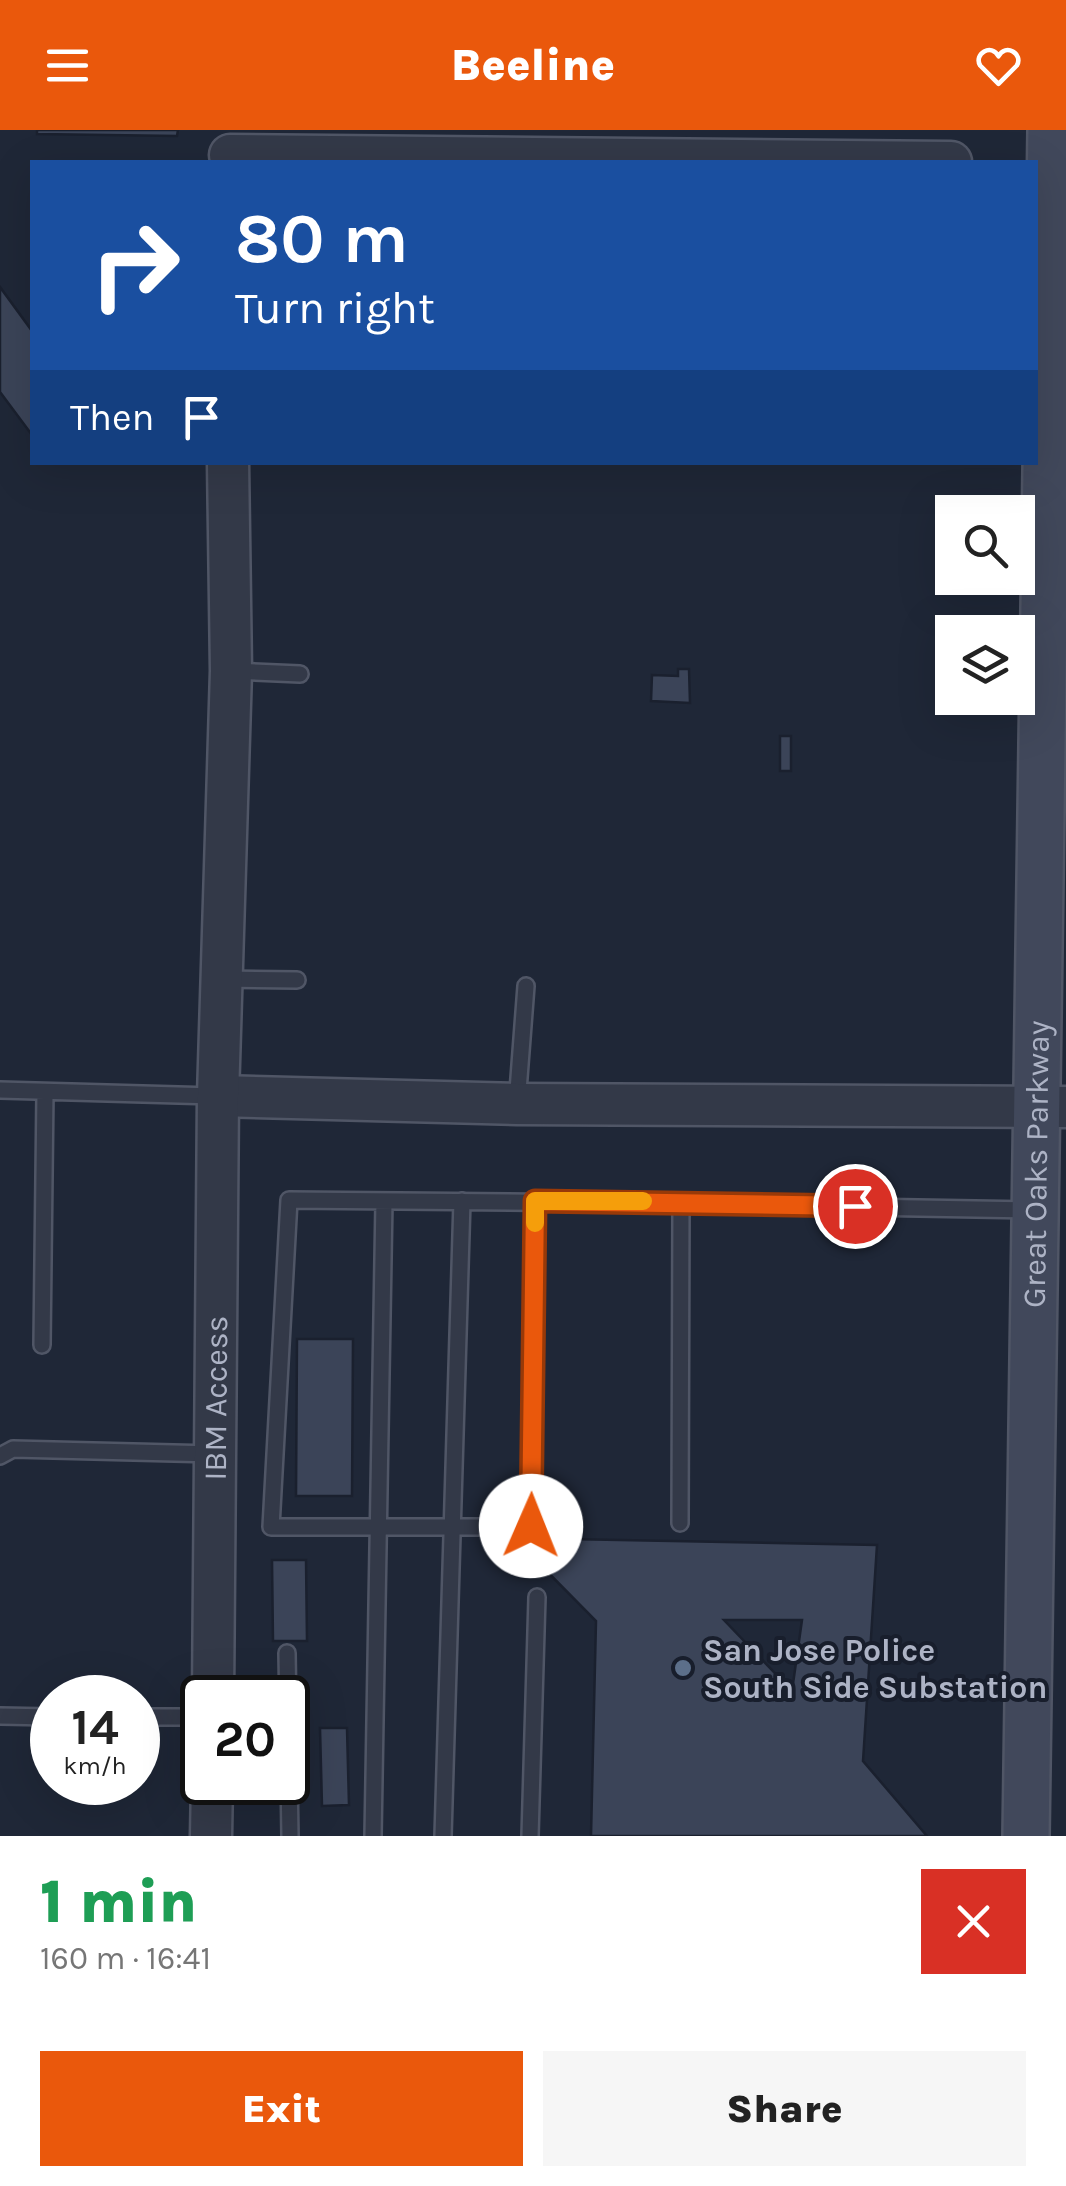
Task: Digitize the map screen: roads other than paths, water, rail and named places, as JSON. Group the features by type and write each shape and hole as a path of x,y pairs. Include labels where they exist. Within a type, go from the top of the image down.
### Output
{"main road":[{"name":"Great Oaks Parkway","path":"1026,1836 1036,1210 1051,1107 1050,156"}],"street":[{"path":"230,149 461,159 624,160"},
{"name":"IBM Access","path":"212,1675 218,1096 231,670 228,479"},
{"path":"218,1096 516,1104 1051,1107"},
{"path":"211,1836 212,1805"}],"lane":[{"path":"231,670 300,674"},
{"path":"222,978 297,980"},
{"path":"516,1104 526,986"},
{"path":"0,1090 218,1096"},
{"path":"42,1345 45,1092"},
{"path":"535,1201 531,1526 272,1527 288,1200 384,1200 462,1201 535,1201 681,1202 1036,1210"},
{"path":"373,1836 384,1200"},
{"path":"442,1836 462,1201"},
{"path":"680,1523 681,1202"},
{"path":"0,1456 13,1450 214,1454"},
{"path":"530,1836 536,1597"},
{"path":"287,1653 290,1836"},
{"path":"0,1716 30,1716"}],"place":[{"name":"San Jose Police South Side Substation","path":"683,1668"}]}
